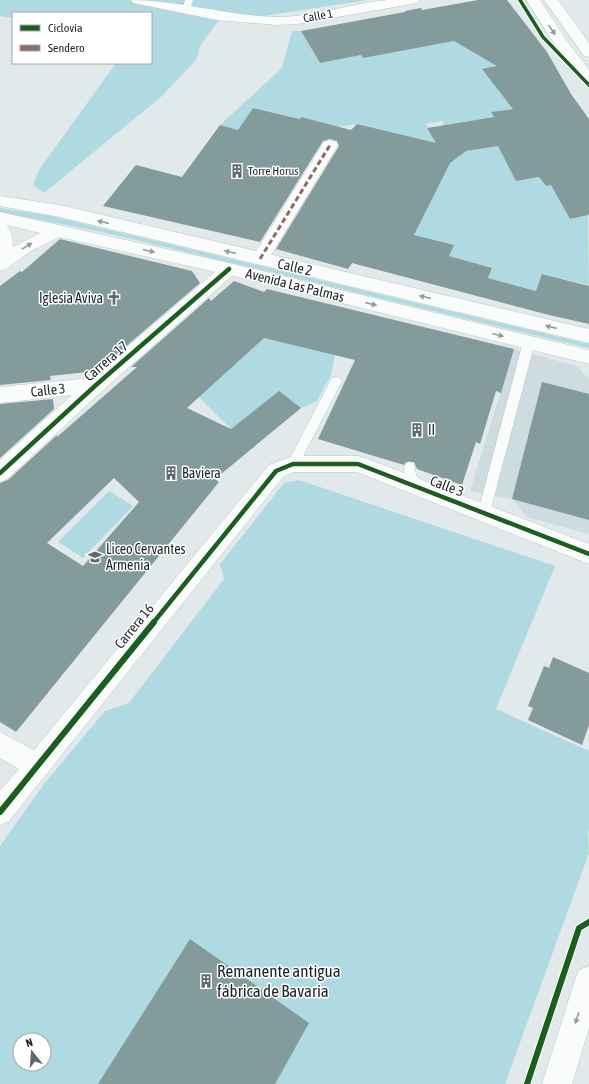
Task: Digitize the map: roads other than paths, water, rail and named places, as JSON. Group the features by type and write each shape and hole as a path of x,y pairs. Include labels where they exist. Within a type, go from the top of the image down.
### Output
{"street":[{"name":"Calle 1","path":"138,0 190,6 222,16 281,21 297,20 412,0"},
{"path":"533,0 558,38 589,80"},
{"path":"555,3 589,53"},
{"path":"260,259 330,145"},
{"name":"Calle 2","path":"0,201 60,211 589,336"},
{"name":"Avenida Las Palmas","path":"0,218 229,269 589,357"},
{"path":"0,227 5,235 4,251 0,258"},
{"path":"0,265 25,247 57,231"},
{"name":"Carrera 17","path":"0,473 96,385 229,269"},
{"name":"Calle 3","path":"0,395 96,385"},
{"name":"Calle 3","path":"293,464 358,464 589,554"},
{"name":"Carrera 16","path":"0,812 36,765 276,471 293,464"},
{"path":"0,744 36,765"},
{"path":"557,1084 589,980"}],"lane":[{"path":"484,512 529,342"},
{"path":"293,464 336,381"},
{"path":"410,467 410,477 421,488"}],"place":[{"name":"Torre Horus","path":"237,171"},
{"name":"Iglesia Aviva","path":"114,298"},
{"name":"II","path":"417,430"},
{"name":"Baviera","path":"171,473"},
{"name":"Liceo Cervantes Armenia","path":"95,557"},
{"name":"Remanente antigua fábrica de Bavaria","path":"206,981"}]}
